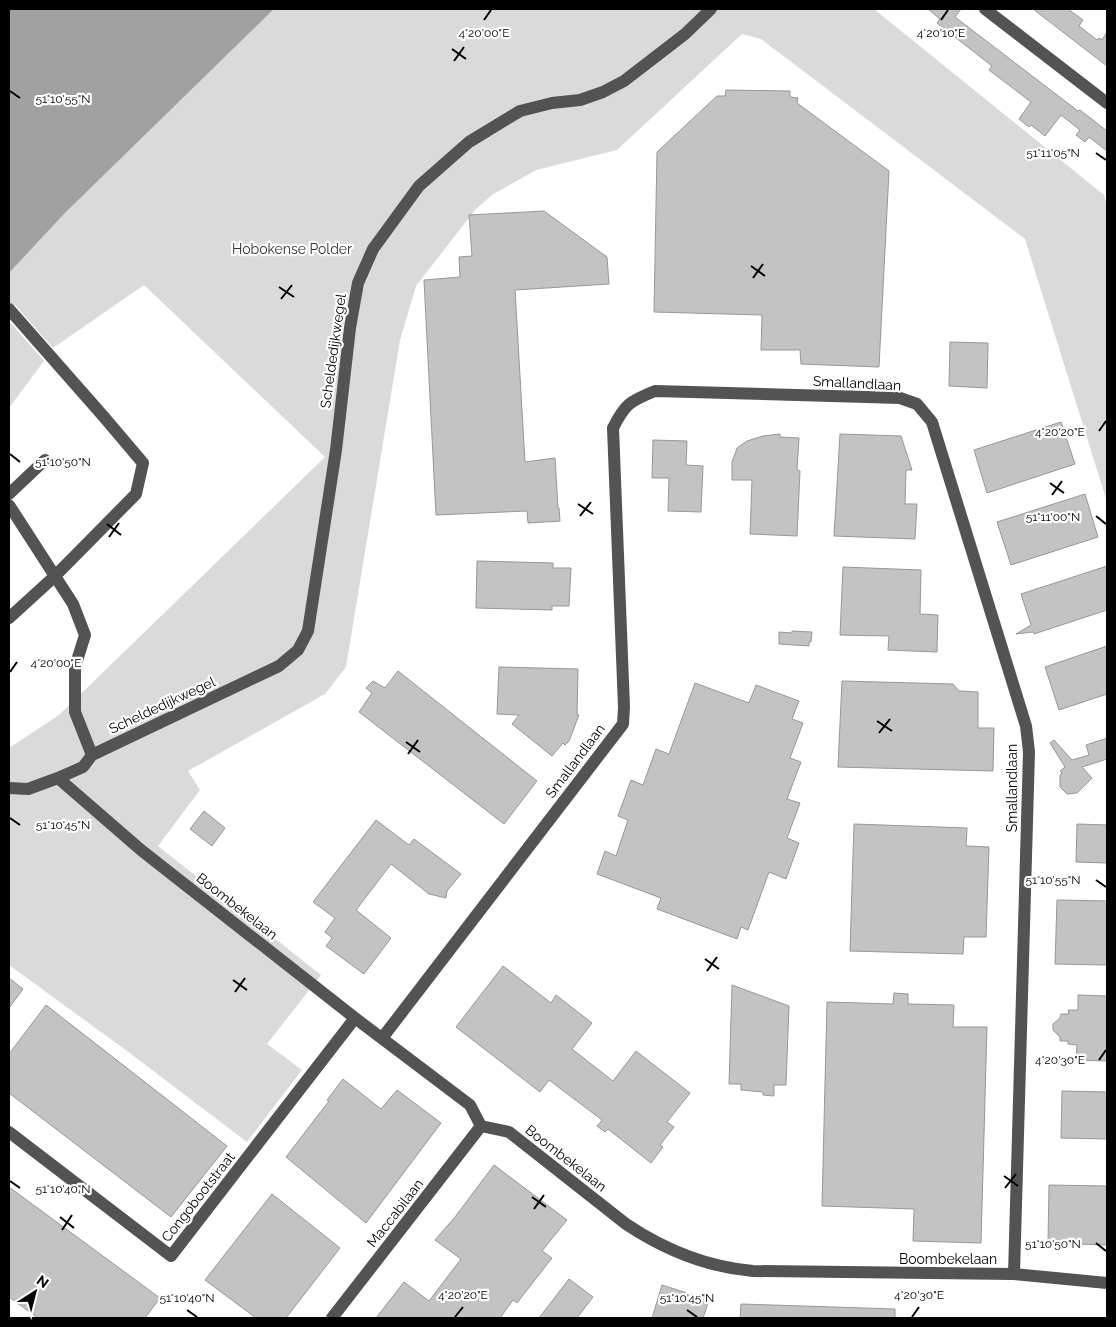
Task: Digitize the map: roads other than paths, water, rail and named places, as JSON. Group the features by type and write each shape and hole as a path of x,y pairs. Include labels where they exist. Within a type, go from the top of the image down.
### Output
{"street":[{"name":"Scheldedijkwegel","path":"9,788 28,789 83,767 92,755 279,666 298,650 308,631 336,450 350,328 358,283 373,249 420,186 469,142 520,111 552,103 580,100 603,92 624,81 684,34 711,9"},
{"path":"985,9 1107,103"},
{"path":"9,309 143,463 136,494 54,577 9,618"},
{"name":"Smallandlaan","path":"383,1038 623,724 624,707 613,428 621,412 633,400 655,391 900,398 917,404 932,422 1026,726 1029,752 1014,1274"},
{"path":"9,494 45,460"},
{"path":"9,505 72,604 85,634 75,667 75,712 92,755"},
{"name":"Boombekelaan","path":"58,778 141,850 355,1018 470,1105 481,1126 509,1132 626,1224 646,1237 689,1257 712,1265 734,1269 782,1272 1014,1274 1107,1283"},
{"name":"Congobootstraat","path":"9,1132 171,1256 355,1018"},
{"name":"Maccabilaan","path":"332,1318 481,1126"}],"park label":[{"name":"Hobokense Polder","path":"292,249"}]}
